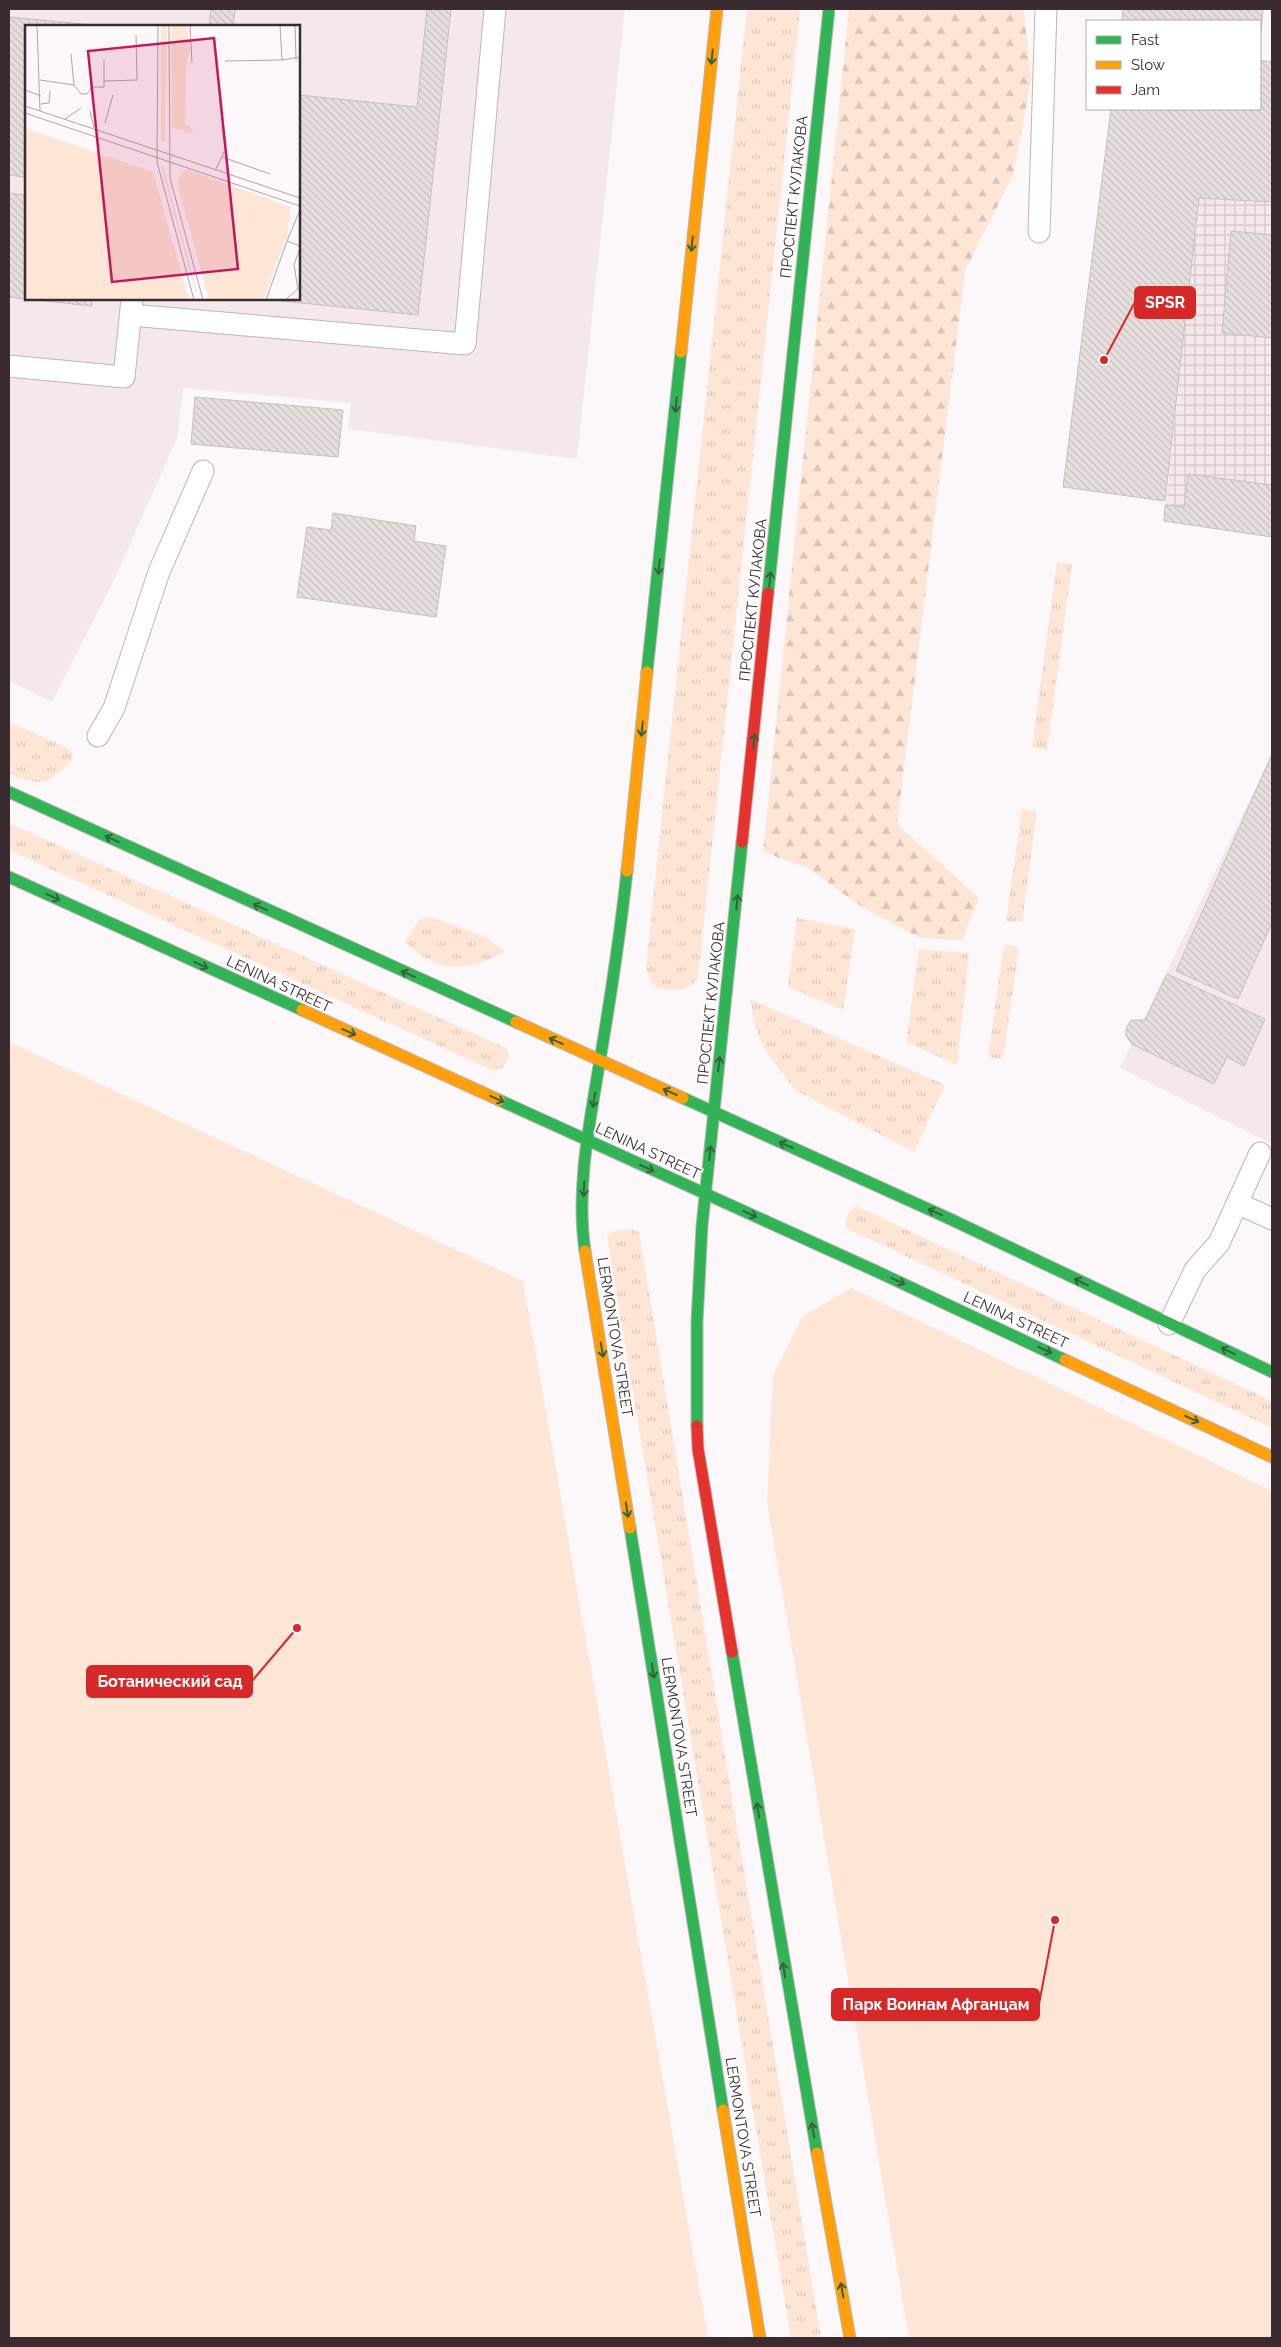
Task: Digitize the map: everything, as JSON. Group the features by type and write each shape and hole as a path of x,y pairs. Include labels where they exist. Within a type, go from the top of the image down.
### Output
{"main road":[{"path":"587,1140 619,943 717,9"},
{"name":"ПРОСПЕКТ КУЛАКОВА","path":"705,1194 829,9"},
{"path":"9,792 948,1218 1272,1372"},
{"name":"LENINA STREET","path":"9,877 878,1272 1272,1457"},
{"name":"LERMONTOVA STREET","path":"587,1140 583,1191 584,1242 760,2338"},
{"path":"705,1194 694,1367 698,1449 788,1992 850,2338"}],"lane":[{"path":"9,366 124,377 132,307 465,344 495,9"},
{"path":"1039,232 1046,9"},
{"path":"98,736 114,708 159,572 203,471"},
{"path":"1169,1324 1195,1270 1219,1242 1260,1153"},
{"path":"1237,1203 1272,1219"}],"shaded area":[{"path":"9,9 625,9 577,459 348,429 351,403 183,388 178,436 115,578 52,702 9,681"},
{"path":"1199,198 1272,202 1272,537 1164,521"},
{"path":"1272,754 1272,1144 1120,1068"}],"green space":[{"path":"747,9 800,9 698,978 688,987 675,990 657,988 650,980 646,967"},
{"path":"849,9 1024,9 1031,81 1013,175 965,271 897,824 979,898 962,940 920,938 862,907 808,868 763,852"},
{"path":"1057,562 1072,564 1047,750 1032,747"},
{"path":"9,722 65,747 72,752 72,760 57,775 44,781 29,781 9,774"},
{"path":"1022,809 1037,811 1022,922 1006,921"},
{"path":"9,823 506,1048 509,1056 503,1068 492,1070 9,850"},
{"path":"430,917 486,937 505,951 492,958 465,966 453,967 428,960 405,941 420,919"},
{"path":"797,918 855,929 843,1010 788,987"},
{"path":"1004,945 1019,947 1003,1059 988,1057"},
{"path":"919,949 969,953 957,1065 906,1042"},
{"path":"750,999 945,1085 914,1152 795,1090 765,1050 755,1026"},
{"path":"9,1042 523,1281 708,2338 9,2338"},
{"path":"856,1206 1272,1401 1272,1428 846,1228 848,1216"},
{"path":"630,1229 639,1232 821,2338 791,2338 607,1236 615,1231"},
{"path":"851,1288 1272,1491 1272,2338 909,2338 767,1502 773,1376 803,1316"}],"building":[{"path":"211,9 235,9 233,25 209,25"},
{"path":"427,9 451,9 418,315 273,300 300,300 300,95 417,107"},
{"path":"1123,9 1263,9 1261,30 1261,20 1122,20"},
{"path":"9,17 93,25 25,25 25,177 9,175"},
{"path":"1261,60 1272,62 1272,202 1199,198 1165,501 1063,487 1111,110 1261,110"},
{"path":"9,193 25,195 25,299 9,297"},
{"path":"1231,231 1272,235 1272,338 1222,333"},
{"path":"36,300 92,300 92,306"},
{"path":"195,397 343,410 338,457 191,444"},
{"path":"1188,474 1272,485 1272,537 1164,521 1165,505 1184,507"},
{"path":"333,513 416,526 414,541 446,546 436,617 297,597 307,527 331,530"},
{"path":"1272,754 1272,923 1238,999 1176,971"},
{"path":"1167,974 1265,1019 1244,1066 1227,1057 1214,1084 1132,1044 1126,1036 1126,1028 1131,1020 1145,1020"}],"traffic: fast":[{"path":"768,593 829,9"},
{"path":"647,672 681,352"},
{"path":"9,792 516,1022"},
{"path":"697,1426 697,1322 702,1226 742,842"},
{"path":"585,1251 582,1205 585,1158 627,871"},
{"path":"9,877 302,1010"},
{"path":"683,1098 948,1218 1272,1372"},
{"path":"499,1100 878,1272 1065,1360"},
{"path":"630,1528 723,2110"},
{"path":"732,1652 817,2153"}],"traffic: slow":[{"path":"681,352 717,9"},
{"path":"627,871 647,672"},
{"path":"302,1010 499,1100"},
{"path":"516,1022 683,1098"},
{"path":"585,1251 630,1528"},
{"path":"1065,1360 1272,1457"},
{"path":"723,2110 760,2338"},
{"path":"817,2153 850,2338"}],"traffic: jam":[{"path":"742,842 768,593"},
{"path":"697,1426 698,1449 732,1652"}],"place":[{"name":"SPSR","path":"1104,360"},
{"name":"Ботанический сад","path":"297,1628"},
{"name":"Парк Воинам Афганцам","path":"1055,1920"}]}
